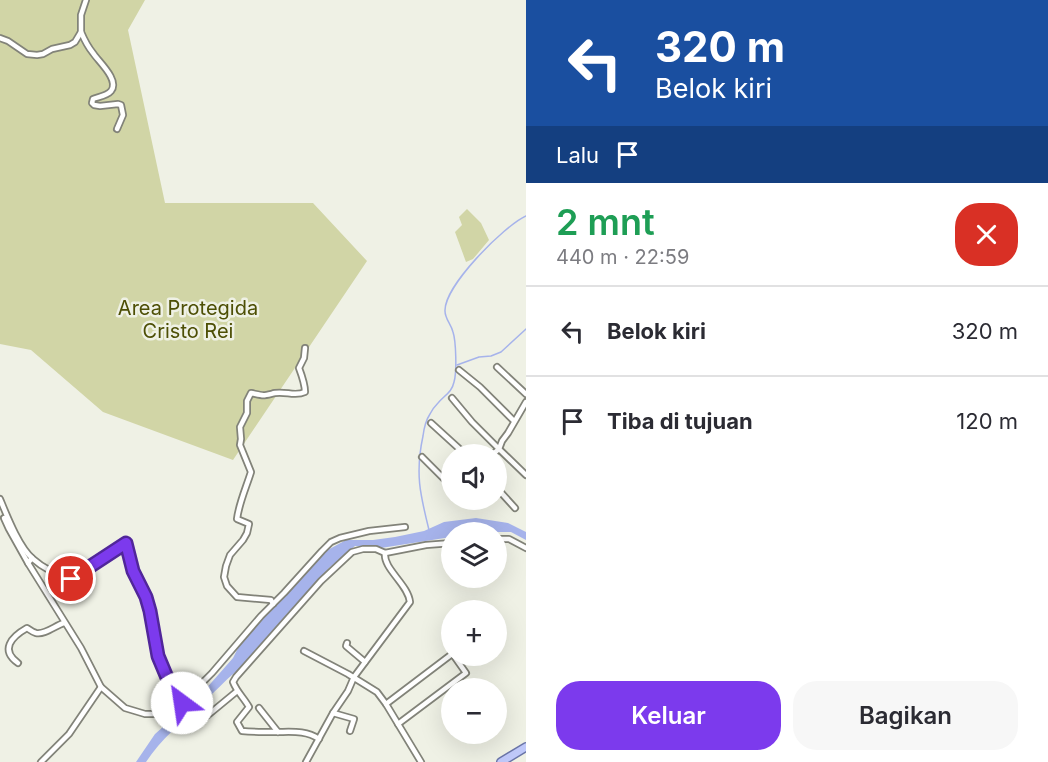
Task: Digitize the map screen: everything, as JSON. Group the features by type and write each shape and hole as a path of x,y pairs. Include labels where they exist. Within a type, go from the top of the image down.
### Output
{"main road":[{"path":"501,762 526,747"}],"street":[{"path":"86,0 81,15 81,32 94,55 106,69 113,84 109,93 93,99 92,103 121,105 123,115 117,129"},
{"path":"0,38 27,54 37,55 70,45 75,42 81,32"},
{"path":"273,604 271,600 237,597 227,586 224,577 230,555 243,540 249,524 237,519 238,507 251,472 240,445 240,427 247,413 251,393 269,396 274,393 295,395 305,392 303,376 299,368 304,358 305,348"},
{"path":"497,367 526,394"},
{"path":"459,370 480,387 514,422"},
{"path":"452,398 494,444"},
{"path":"501,444 526,402"},
{"path":"431,423 454,444"},
{"path":"422,457 441,476"},
{"path":"507,457 526,475"},
{"path":"0,499 18,538 32,558 52,572 71,579 126,543 133,571 150,611 158,656 171,687 194,719 202,720 236,692"},
{"path":"507,499 515,508"},
{"path":"0,507 28,563 81,648 101,687 125,708 145,714 157,714 183,704 331,542 369,531 405,527"},
{"path":"507,539 526,548"},
{"path":"319,739 314,735 296,731 242,731 237,722 249,707 236,692 232,682 321,581 352,552 376,549 385,553 441,544"},
{"path":"306,762 364,662 384,639 410,602 410,597 401,582 385,562 385,553"},
{"path":"28,563 32,558"},
{"path":"18,663 9,655 8,649 12,640 23,630 27,628 40,633 64,623"},
{"path":"347,643 346,646 364,662"},
{"path":"304,651 377,692 421,762"},
{"path":"386,704 441,664"},
{"path":"398,724 466,673 461,666"},
{"path":"41,762 69,734 101,687"},
{"path":"259,708 278,732"},
{"path":"333,713 354,719 350,731"},
{"path":"514,754 517,762"}],"green space":[{"name":"Area Protegida Cristo Rei","path":"0,0 145,0 128,30 165,203 313,203 367,261 233,460 103,412 31,350 0,344"},
{"path":"467,209 481,223 489,240 473,259 466,262 455,232 462,225 459,217"}],"water":[{"path":"476,518 502,522 444,522"},
{"path":"441,523 441,539 381,548 355,546 329,568 237,671 172,731 146,762 136,762 155,734 204,691 233,658 240,644 254,626 290,591 324,552 346,540 373,540 424,531"},
{"path":"507,523 526,532 526,540 507,532"}],"waterway":[{"path":"429,530 421,494 419,461 427,419 452,388 455,377 454,336 445,314 447,300 464,273 490,244 526,216"},
{"path":"457,365 501,352 526,329"}],"route":[{"path":"71,579 126,543 133,571 150,611 158,656 171,687 182,703"}]}
